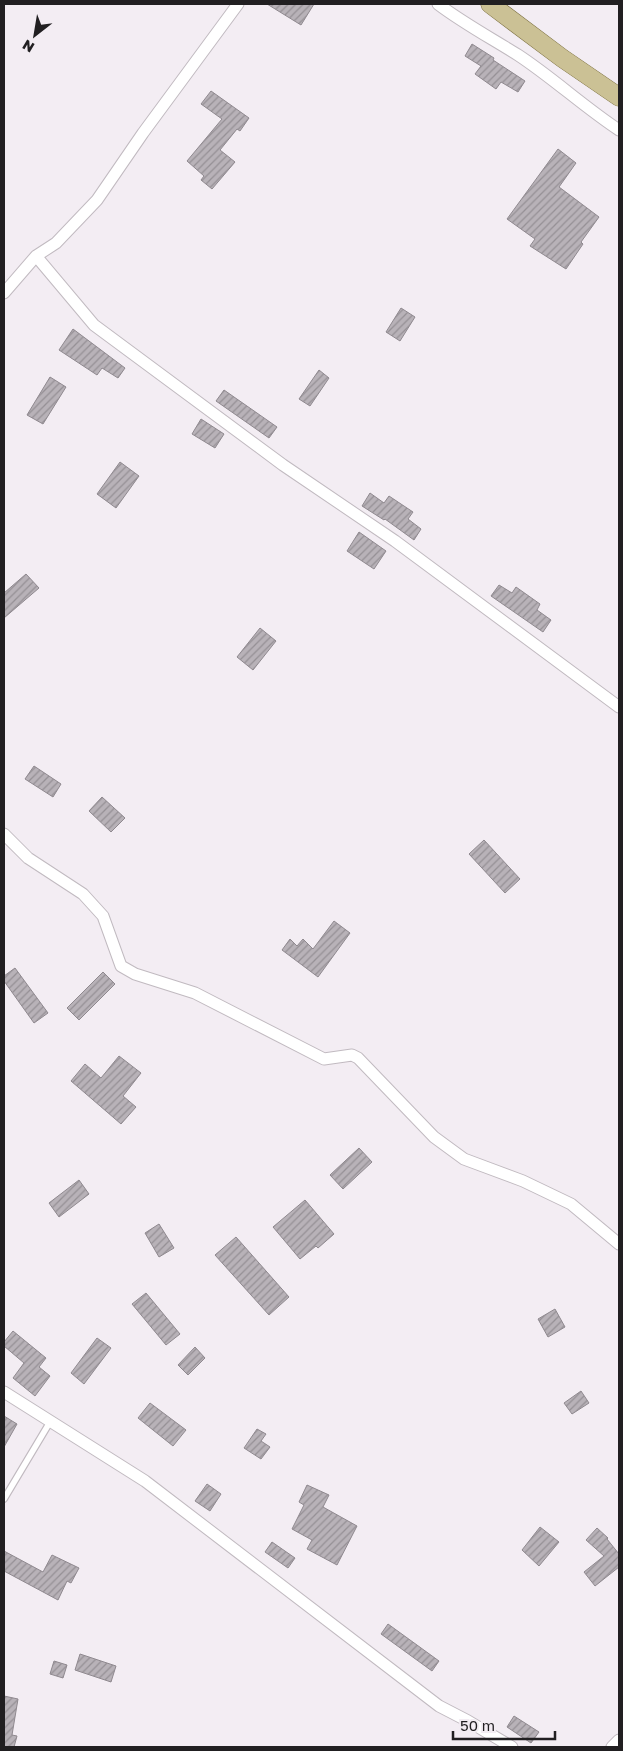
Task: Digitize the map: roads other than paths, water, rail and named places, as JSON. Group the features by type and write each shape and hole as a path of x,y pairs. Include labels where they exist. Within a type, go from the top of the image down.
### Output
{"main road":[{"path":"490,4 562,58 619,97"}],"street":[{"path":"4,293 36,256 56,242 97,200 238,4"},
{"path":"438,4 453,16 519,56 619,130"},
{"path":"36,256 94,325 283,465 396,541 619,707"},
{"path":"4,834 28,858 84,894 103,916 121,966 136,974 195,993 324,1059 352,1055 358,1058 434,1137 464,1160 523,1181 571,1204 619,1244"},
{"path":"4,1392 145,1481 439,1706 468,1720 512,1747"},
{"path":"612,1747 619,1740"}],"lane":[{"path":"4,1499 50,1422"}]}
